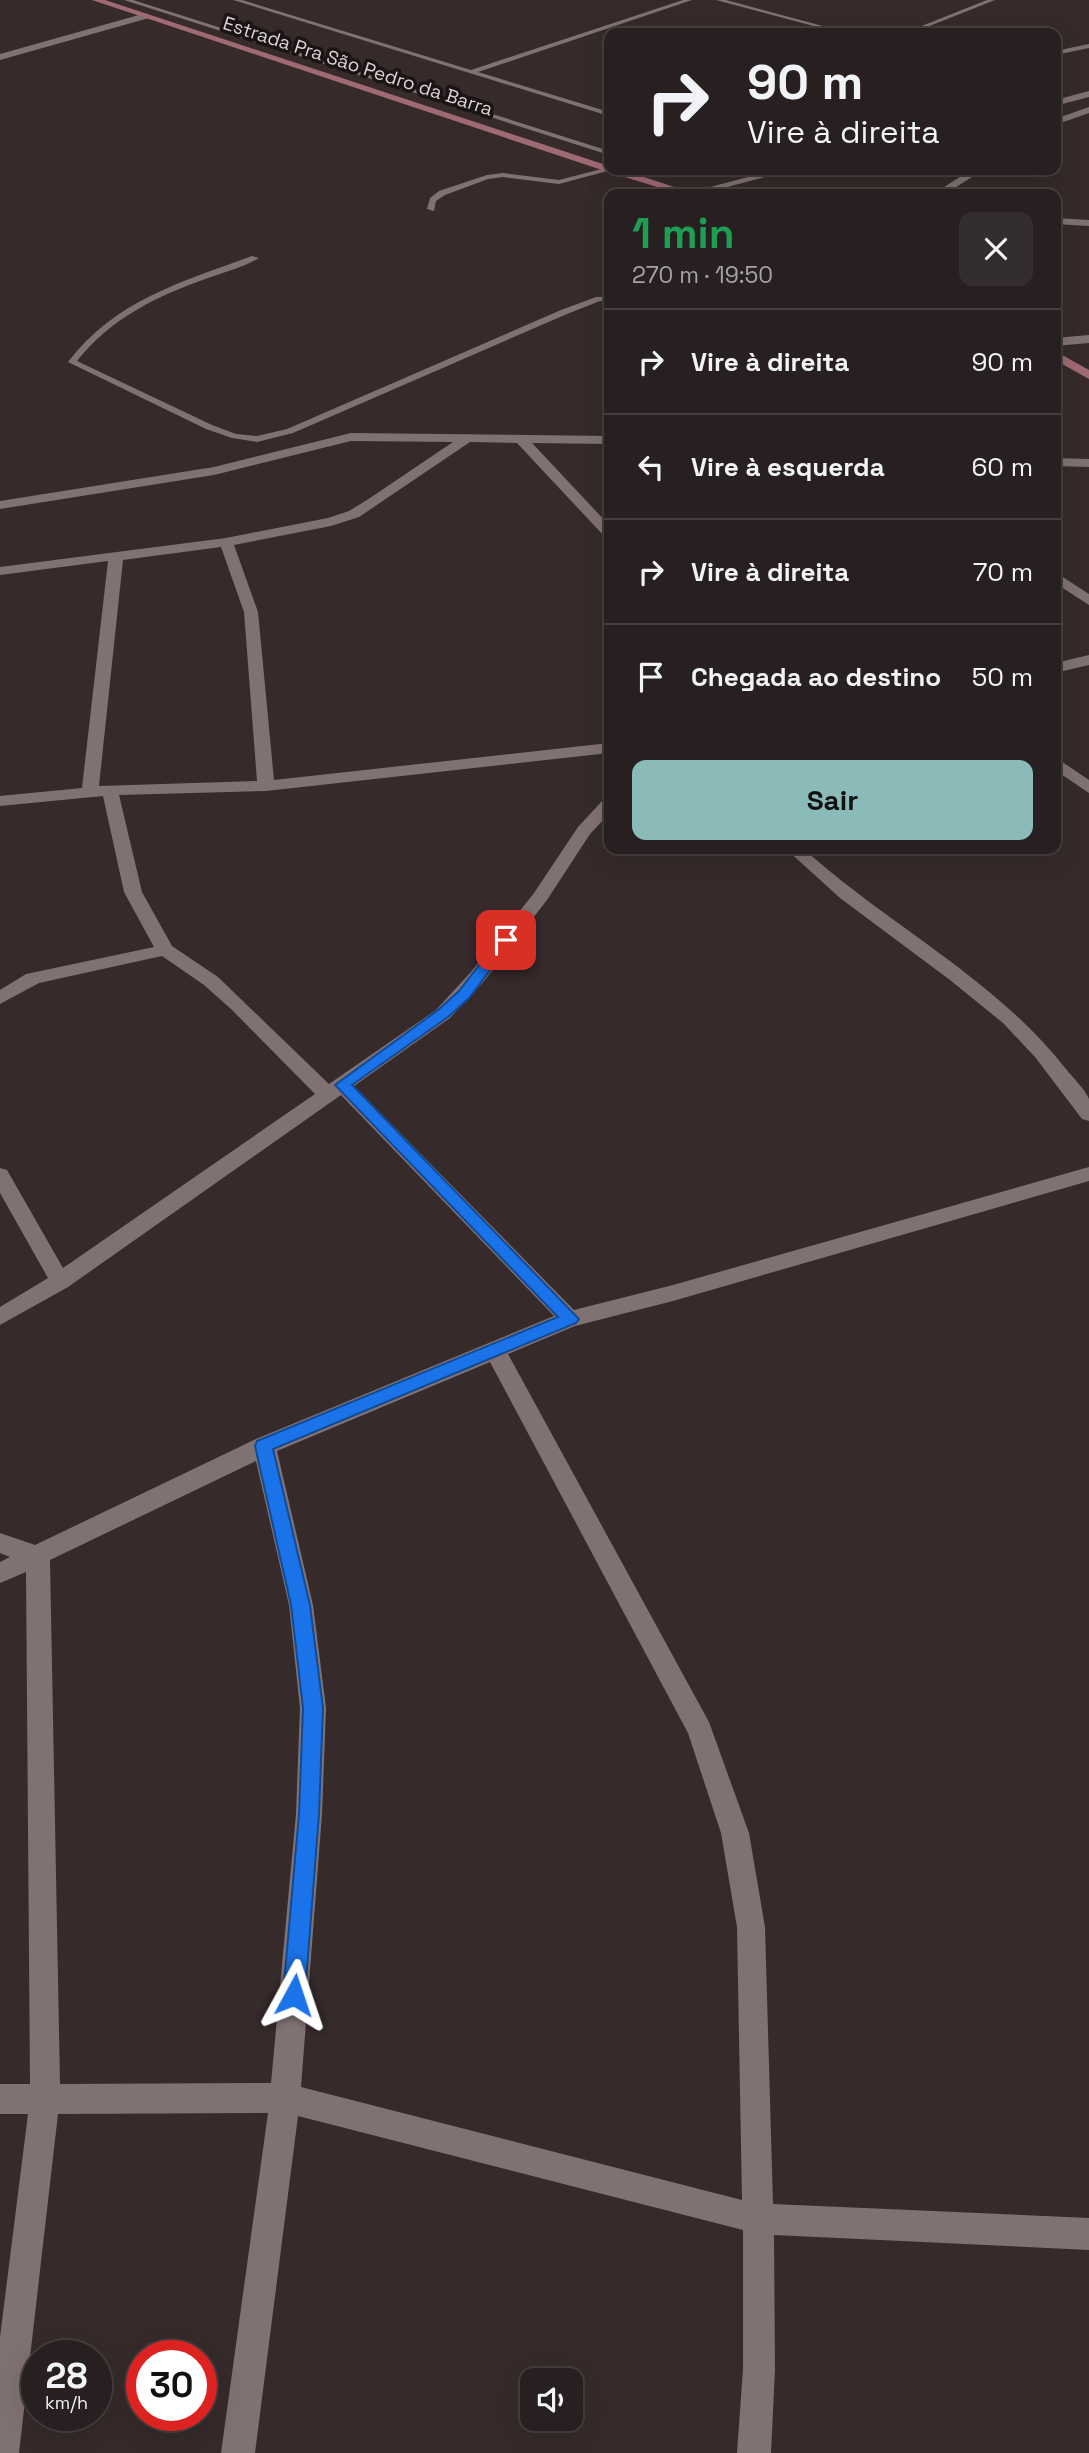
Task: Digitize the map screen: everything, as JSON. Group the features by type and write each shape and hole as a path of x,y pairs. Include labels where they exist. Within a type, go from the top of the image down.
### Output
{"street":[{"name":"Estrada Pra São Pedro da Barra","path":"96,0 604,167"},
{"path":"0,57 146,16"},
{"path":"1061,101 1089,94"},
{"path":"1061,120 1089,110"},
{"name":"Estrada Pra São Pedro da Barra","path":"629,175 673,189"},
{"path":"709,189 766,175"},
{"path":"946,189 970,175"},
{"path":"1061,221 1089,223"},
{"path":"1061,350 1089,339"},
{"path":"1061,355 1089,375"},
{"path":"0,505 214,471 351,437 604,440"},
{"path":"0,570 226,542 331,522 354,514 466,439"},
{"path":"521,439 604,528"},
{"path":"1061,462 1089,463"},
{"path":"226,542 251,612 266,786"},
{"path":"90,791 95,728 111,621 116,556"},
{"path":"1061,580 1089,601"},
{"path":"1061,667 1089,660"},
{"path":"0,800 90,791 266,786 604,749"},
{"path":"1061,767 1089,788"},
{"path":"110,790 133,892 165,950 229,997 335,1090 570,1319"},
{"path":"0,1317 60,1281 443,1014 464,995 541,896 584,831 604,809"},
{"path":"800,854 824,876 1010,1019 1040,1048 1089,1114"},
{"path":"0,998 33,978 165,950"},
{"path":"0,1573 264,1446 570,1319 673,1293 1089,1174"},
{"path":"0,1175 60,1281"},
{"path":"495,1351 700,1730 735,1833 751,1927 759,2369 754,2453"},
{"path":"238,2453 285,2098 309,1814 313,1708 300,1605 264,1446"},
{"path":"0,1544 38,1556"},
{"path":"2,2453 45,2097 38,1556"},
{"path":"0,2099 285,2098 758,2219 1089,2234"}],"lane":[{"path":"127,0 604,151"},
{"path":"236,0 604,112"},
{"path":"604,28 689,0"},
{"path":"719,0 827,28"},
{"path":"920,28 992,0"},
{"path":"471,72 604,28"},
{"path":"1061,52 1089,46"},
{"path":"431,209 433,200 442,194 487,177 503,175 559,182 604,171"},
{"path":"255,258 142,301 123,312 81,349 72,362 209,427 235,436 257,439 290,431 564,312 604,299"}],"route":[{"path":"294,1995 309,1814 313,1708 300,1605 264,1446 570,1319 342,1085 443,1014 464,995 506,940"}]}
